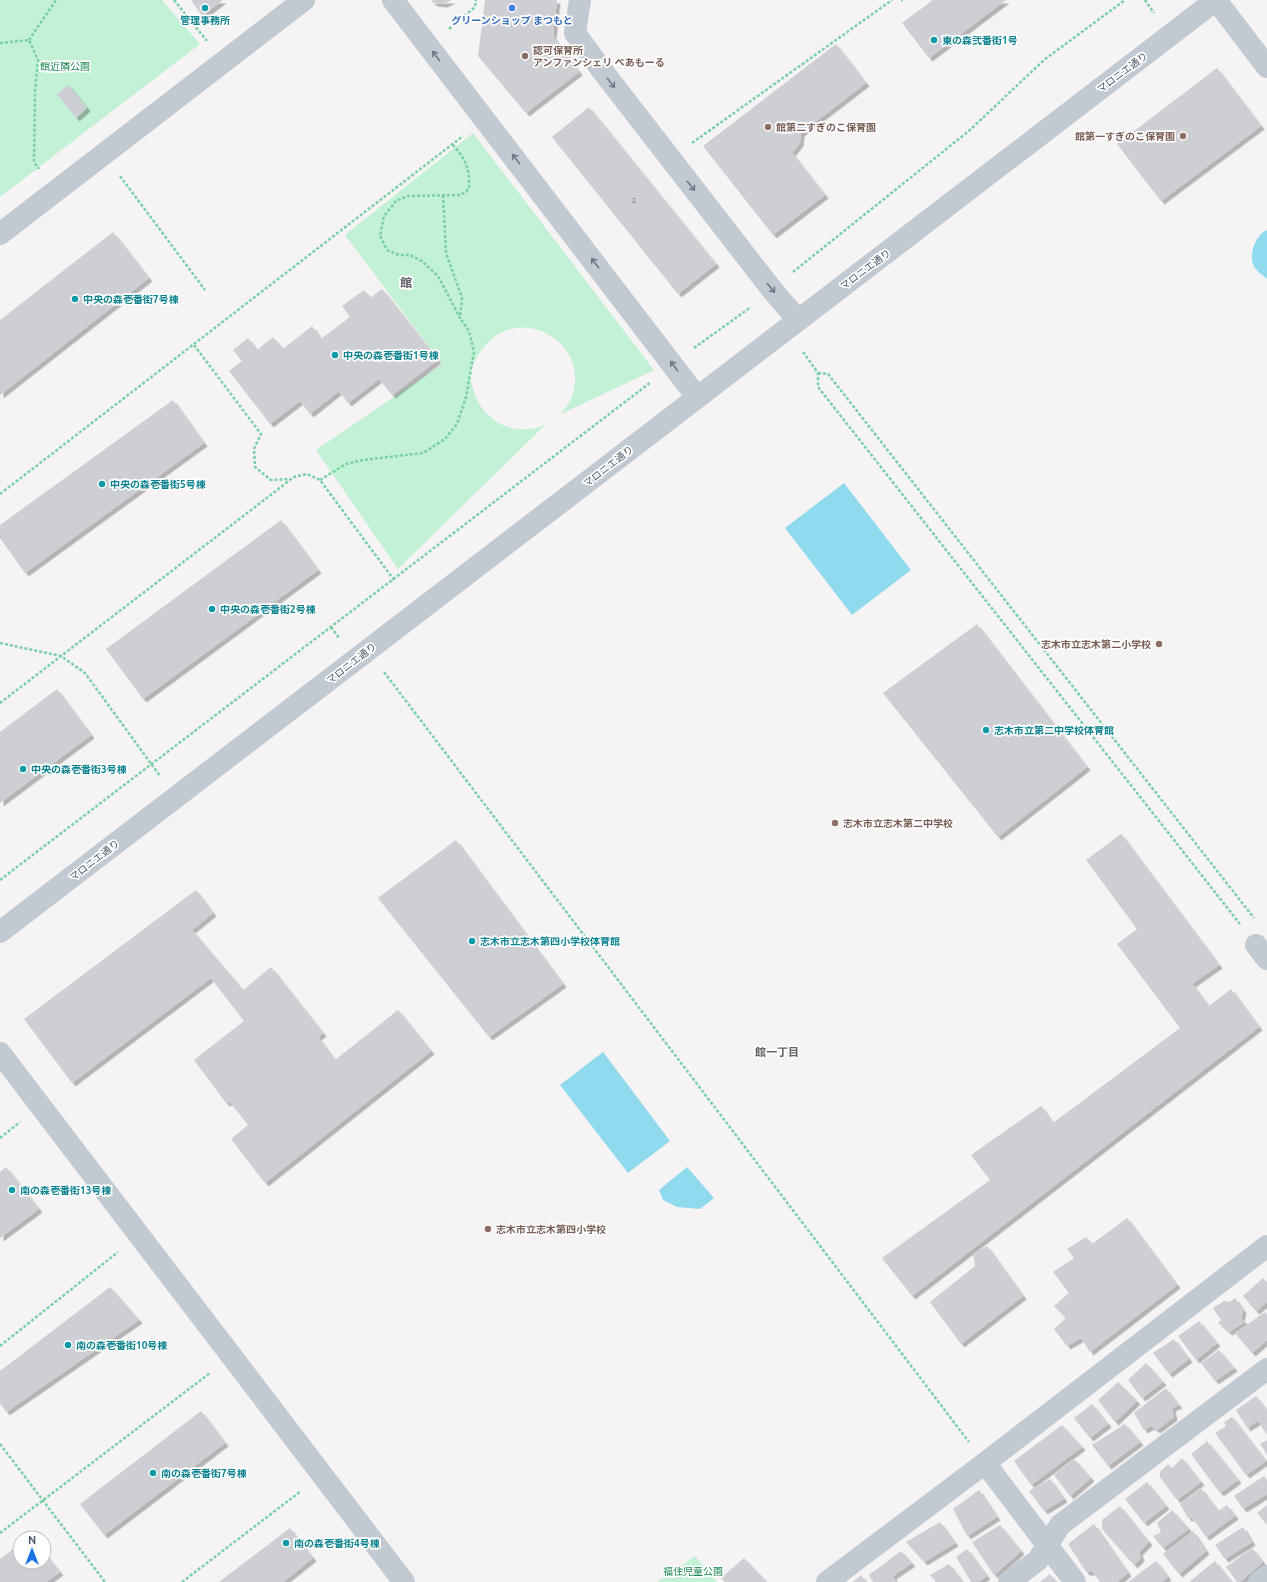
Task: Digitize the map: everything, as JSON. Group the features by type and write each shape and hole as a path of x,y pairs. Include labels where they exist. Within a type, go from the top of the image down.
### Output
{"street":[{"path":"0,234 304,0"},
{"path":"393,0 697,397"},
{"path":"580,0 575,33 648,131 773,291 798,320"},
{"path":"1216,0 1267,67"},
{"name":"マロニエ通り","path":"0,932 1216,0"},
{"path":"0,1053 404,1582"},
{"path":"827,1582 985,1463 1267,1246"},
{"path":"1008,1582 1038,1560 1060,1525 1267,1368"},
{"path":"985,1463 1075,1582"},
{"path":"1259,1582 1267,1576"}],"path":[{"path":"30,40 56,0"},
{"path":"174,0 209,43"},
{"path":"448,30 475,7 476,0"},
{"path":"690,144 892,0"},
{"path":"791,274 970,130 1044,60 1124,0"},
{"path":"1145,0 1156,15"},
{"path":"0,43 30,40"},
{"path":"30,40 38,60 35,91 34,162 42,172"},
{"path":"0,494 468,132"},
{"path":"320,480 346,464 363,460 423,453 446,438 458,424 466,397 474,352 469,331 460,318 438,276 422,261 410,255 399,255 387,250 380,236 384,216 396,201 408,196 461,195 469,189 470,175 467,165 453,144"},
{"path":"119,174 205,290"},
{"path":"443,195 446,253 462,298 460,318"},
{"path":"689,352 756,303"},
{"path":"194,345 262,434 254,449 255,467 271,480 290,479"},
{"path":"800,348 818,372 818,387 1262,952"},
{"path":"818,372 828,374 1256,921"},
{"path":"0,880 394,580 652,381"},
{"path":"0,703 294,477 307,474 320,480 394,580"},
{"path":"331,627 340,639"},
{"path":"0,643 61,656 85,673 160,776"},
{"path":"381,668 985,1463"},
{"path":"0,1138 24,1120"},
{"path":"0,1346 123,1248"},
{"path":"0,1533 215,1369"},
{"path":"0,1444 105,1582"},
{"path":"182,1582 305,1488"}],"green space":[{"name":"館近隣公園","path":"0,0 162,0 200,44 0,197"},
{"path":"473,133 654,370 561,414 571,399 575,378 572,360 562,345 548,334 531,328 513,329 496,336 479,353 471,373 471,382 480,406 493,419 510,428 531,429 546,424 398,569 316,450 442,364 345,235"},
{"name":"福住児童公園","path":"695,1556 717,1582 657,1582"}],"water":[{"path":"1267,230 1267,279 1255,268 1252,261 1252,256 1256,240 1263,232"},
{"path":"844,483 911,570 852,615 785,528"},
{"path":"603,1052 670,1141 628,1173 560,1085"},
{"path":"687,1167 714,1198 700,1209 677,1207 663,1200 659,1190"}],"building":[{"name":"管理事務所","path":"191,0 223,0 202,16"},
{"path":"431,0 452,0 444,4 434,3"},
{"path":"485,0 557,0 553,36 579,72 526,113 478,56"},
{"name":"東の森弐番街1号","path":"933,0 1006,0 929,58 902,23"},
{"path":"836,44 866,83 801,133 800,143 792,153 825,195 773,235 703,146"},
{"path":"1217,68 1261,126 1161,201 1117,144"},
{"path":"69,85 87,108 76,118 57,94"},
{"path":"589,107 716,264 678,294 552,137"},
{"name":"中央の森壱番街7号棟","path":"113,232 149,278 0,395 0,320"},
{"name":"中央の森壱番街1号棟","path":"382,289 438,360 392,395 379,379 348,403 339,391 310,414 300,401 270,424 229,371 242,361 233,350 248,338 257,350 273,337 283,349 312,326 321,339 350,317 342,306 364,290 370,298"},
{"name":"中央の森壱番街5号棟","path":"173,400 204,443 25,573 0,538 0,525"},
{"name":"中央の森壱番街2号棟","path":"281,520 318,570 143,699 106,649"},
{"name":"志木市立第二中学校体育館","path":"977,624 1087,767 998,837 883,693"},
{"name":"中央の森壱番街3号棟","path":"57,689 91,735 0,803 0,732"},
{"path":"1121,834 1219,965 1192,984 1209,1006 1231,989 1259,1027 912,1296 882,1258 990,1180 971,1155 1041,1106 1053,1123 1180,1028 1117,944 1137,929 1086,860"},
{"name":"志木市立志木第四小学校体育館","path":"456,840 563,984 489,1037 378,898"},
{"path":"196,890 213,913 192,930 243,990 271,967 323,1033 318,1037 335,1060 398,1010 431,1051 265,1183 231,1139 248,1125 230,1102 226,1103 194,1060 244,1021 211,978 72,1083 24,1019"},
{"name":"南の森壱番街13号棟","path":"6,1167 39,1209 0,1238 0,1172"},
{"path":"1127,1218 1177,1285 1090,1352 1081,1338 1067,1346 1054,1329 1066,1318 1054,1306 1069,1293 1053,1272 1074,1258 1067,1249 1086,1237 1092,1244"},
{"path":"987,1246 1023,1296 961,1344 930,1302 975,1266 973,1254"},
{"path":"1263,1278 1267,1283 1267,1302 1256,1311 1243,1296"},
{"name":"南の森壱番街10号棟","path":"110,1287 139,1320 6,1412 0,1403 0,1371"},
{"path":"1235,1298 1243,1310 1241,1318 1245,1322 1229,1332 1218,1323 1221,1320 1213,1308 1224,1301 1229,1302"},
{"path":"1265,1312 1267,1315 1267,1340 1252,1353 1235,1333"},
{"path":"1199,1321 1217,1343 1196,1360 1178,1336"},
{"path":"1174,1339 1189,1359 1169,1374 1153,1353"},
{"path":"1219,1350 1234,1368 1215,1381 1201,1363"},
{"path":"1146,1363 1163,1382 1142,1398 1128,1380"},
{"path":"1118,1382 1137,1401 1115,1422 1098,1400"},
{"path":"1166,1388 1179,1405 1172,1408 1174,1417 1157,1430 1151,1426 1144,1430 1134,1413"},
{"path":"1256,1396 1267,1411 1267,1435 1258,1421 1247,1428 1236,1410"},
{"path":"1092,1404 1108,1424 1090,1438 1074,1418"},
{"name":"南の森壱番街7号棟","path":"201,1411 225,1443 104,1535 80,1504"},
{"path":"1232,1417 1266,1461 1246,1475 1215,1433 1226,1426 1224,1422"},
{"path":"1125,1424 1140,1442 1108,1466 1092,1445"},
{"path":"1062,1425 1082,1447 1031,1485 1014,1461"},
{"path":"1267,1440 1267,1455 1260,1444"},
{"path":"1207,1441 1238,1480 1220,1493 1191,1454"},
{"path":"1182,1458 1201,1482 1177,1500 1160,1477 1160,1472 1168,1464 1172,1468"},
{"path":"1074,1459 1091,1478 1070,1496 1054,1475"},
{"path":"1264,1476 1267,1480 1267,1494 1243,1509 1234,1496"},
{"path":"1050,1479 1064,1499 1044,1511 1029,1491"},
{"path":"1147,1482 1166,1506 1144,1523 1125,1499"},
{"path":"1201,1488 1218,1511 1227,1505 1235,1516 1206,1537 1192,1517 1188,1518 1180,1504"},
{"path":"979,1490 997,1517 967,1536 953,1509"},
{"path":"1267,1505 1267,1525 1257,1513"},
{"path":"1120,1506 1149,1542 1139,1552 1141,1558 1134,1565 1102,1529 1102,1520"},
{"path":"1172,1510 1189,1529 1163,1548 1153,1536 1161,1532 1157,1523"},
{"path":"940,1522 955,1543 924,1562 906,1542"},
{"path":"1094,1524 1128,1573 1117,1582 1100,1582 1093,1572 1086,1572 1068,1544"},
{"path":"1000,1525 1021,1551 994,1575 972,1542"},
{"path":"1243,1527 1252,1542 1225,1559 1215,1545"},
{"name":"南の森壱番街4号棟","path":"290,1528 313,1558 283,1582 219,1582"},
{"path":"1193,1531 1206,1551 1179,1574 1163,1554"},
{"path":"1252,1548 1263,1562 1240,1582 1237,1582 1226,1567"},
{"path":"967,1549 987,1576 978,1582 971,1582 956,1557"},
{"path":"12,1550 12,1570 52,1570 52,1562 60,1572 46,1582 0,1582 0,1559"},
{"path":"901,1551 912,1563 893,1576 896,1582 873,1582 869,1575"},
{"path":"744,1558 767,1582 725,1582 721,1578"},
{"path":"1156,1561 1168,1577 1161,1582 1128,1582"},
{"path":"1215,1561 1232,1582 1190,1581"},
{"path":"949,1564 963,1582 936,1582 930,1575"},
{"path":"1050,1574 1056,1582 1040,1582"},
{"path":"861,1575 866,1582 853,1582"}],"place":[{"name":"管理事務所","path":"205,8"},
{"name":"グリーンショップ まつもと","path":"512,8"},
{"name":"東の森弐番街1号","path":"934,40"},
{"name":"認可保育所 アンファンシェリ ぺあもーる","path":"525,56"},
{"name":"館第二すぎのこ保育園","path":"768,127"},
{"name":"館第一すぎのこ保育園","path":"1183,136"},
{"name":"中央の森壱番街7号棟","path":"75,299"},
{"name":"中央の森壱番街1号棟","path":"335,355"},
{"name":"中央の森壱番街5号棟","path":"102,484"},
{"name":"中央の森壱番街2号棟","path":"212,609"},
{"name":"志木市立志木第二小学校","path":"1159,644"},
{"name":"志木市立第二中学校体育館","path":"986,730"},
{"name":"中央の森壱番街3号棟","path":"23,769"},
{"name":"志木市立志木第二中学校","path":"835,823"},
{"name":"志木市立志木第四小学校体育館","path":"472,941"},
{"name":"南の森壱番街13号棟","path":"12,1190"},
{"name":"志木市立志木第四小学校","path":"488,1229"},
{"name":"南の森壱番街10号棟","path":"68,1345"},
{"name":"南の森壱番街7号棟","path":"153,1473"},
{"name":"南の森壱番街4号棟","path":"286,1543"}],"district":[{"name":"館","path":"406,283"},
{"name":"館一丁目","path":"777,1052"}]}
